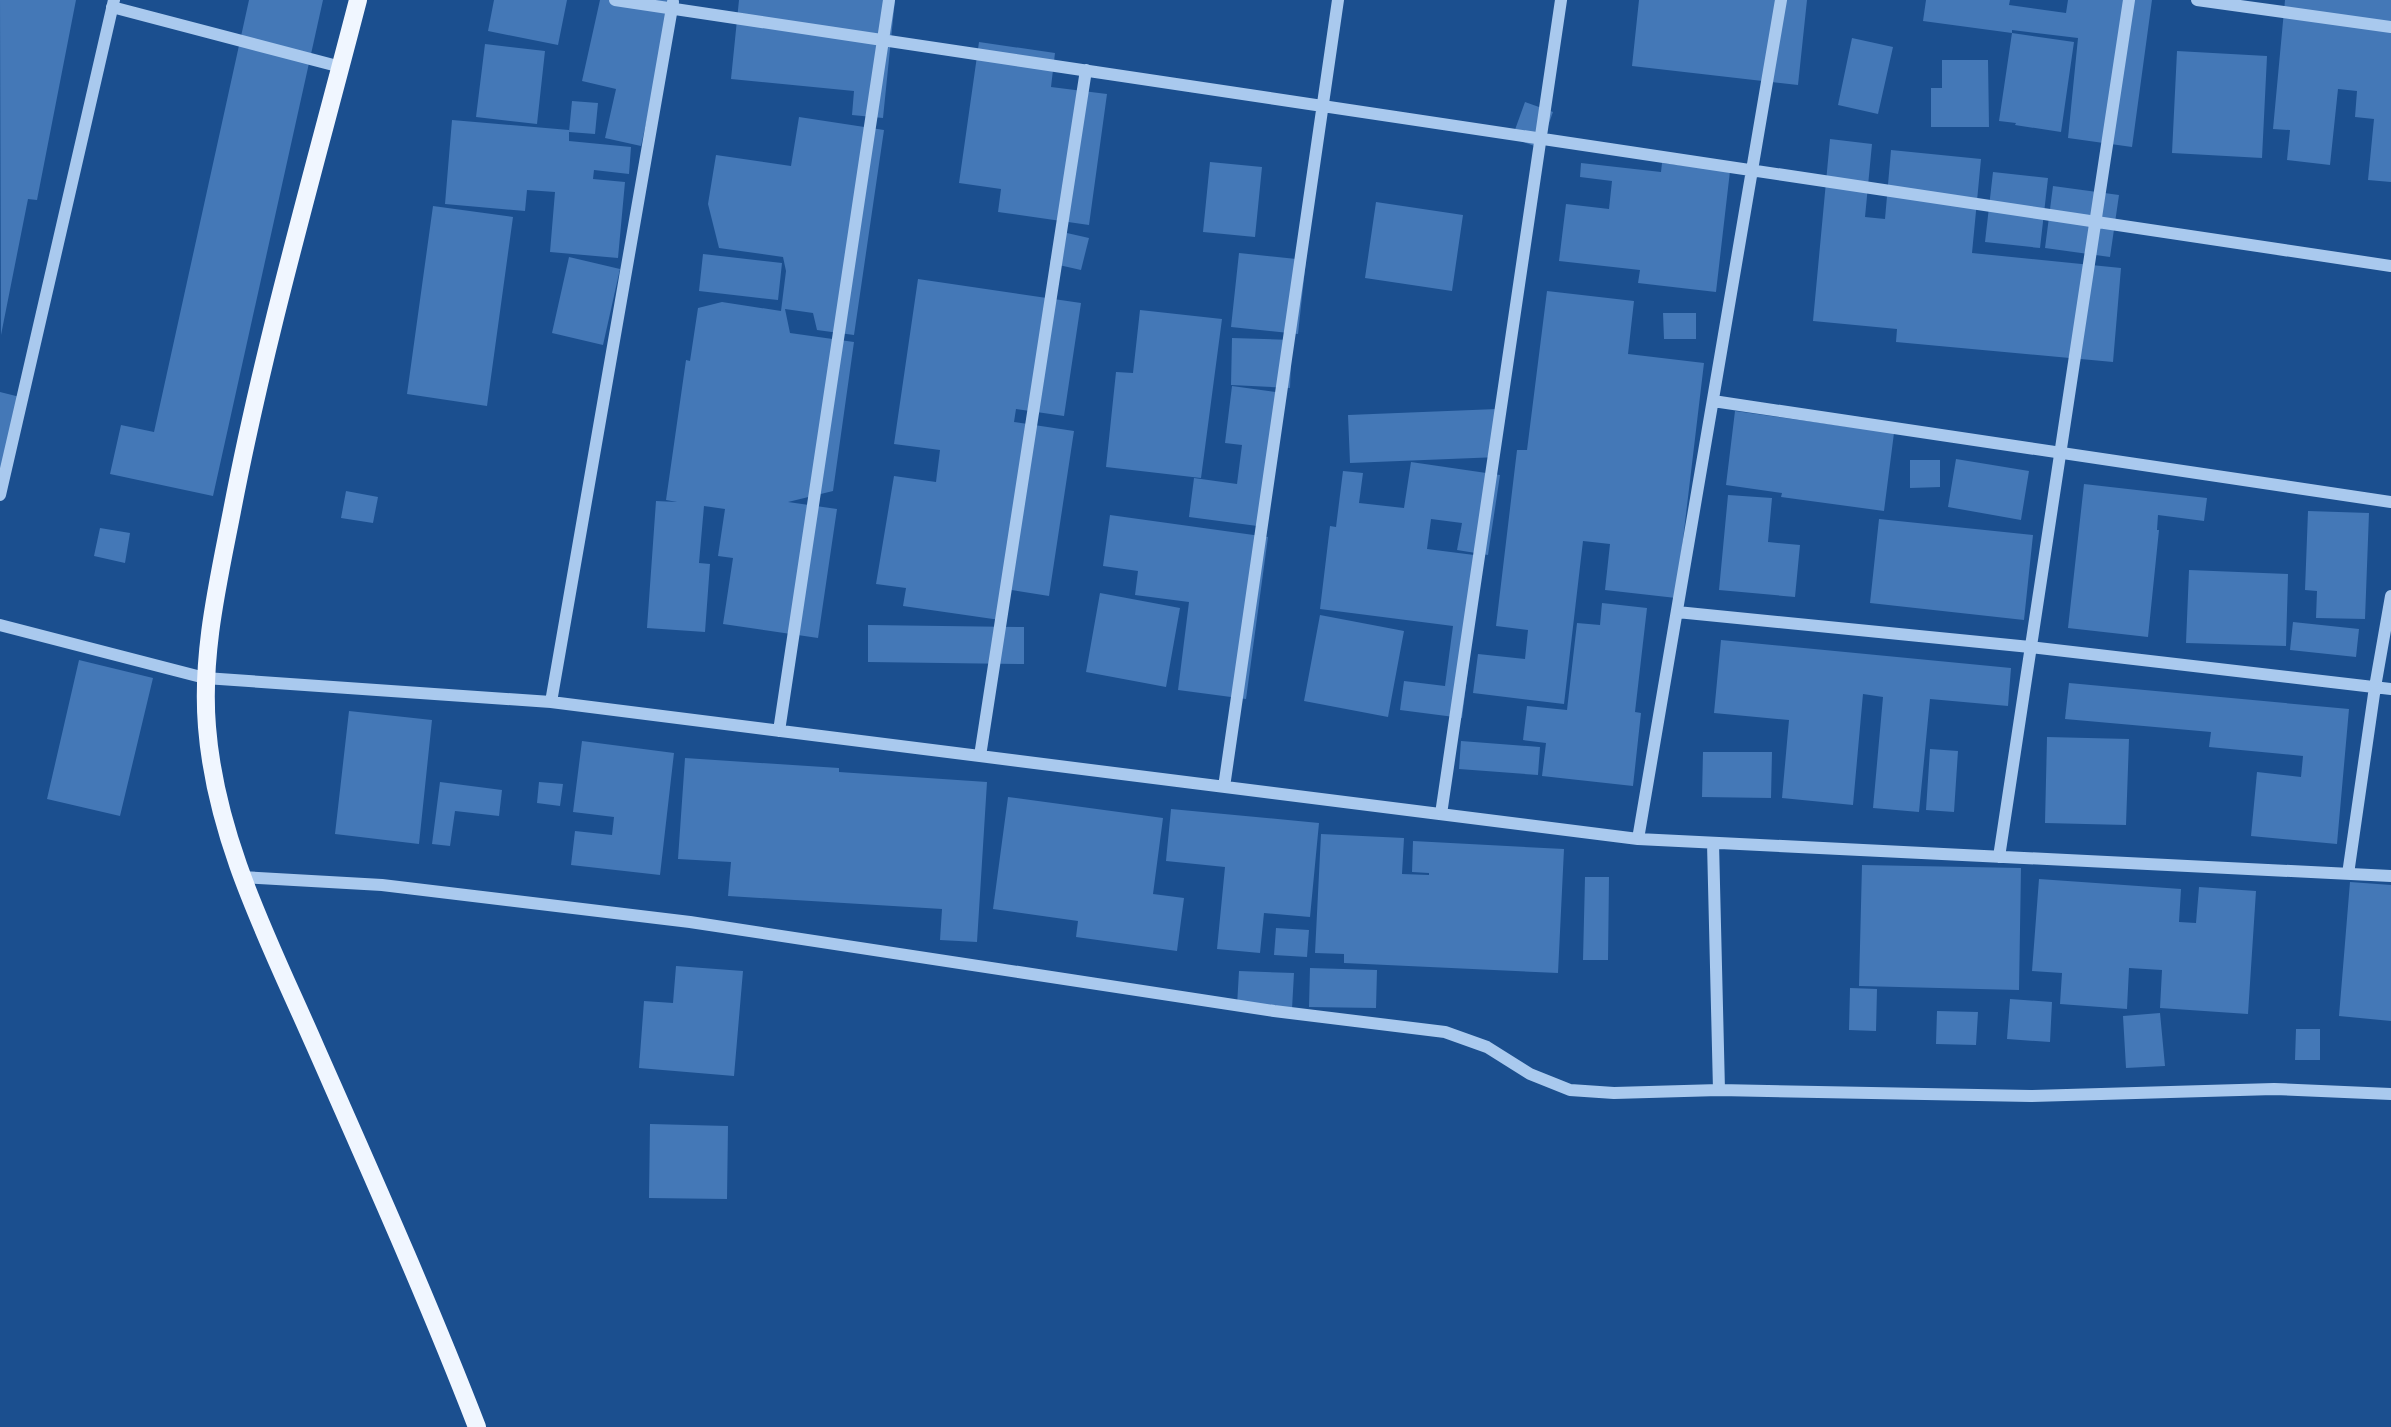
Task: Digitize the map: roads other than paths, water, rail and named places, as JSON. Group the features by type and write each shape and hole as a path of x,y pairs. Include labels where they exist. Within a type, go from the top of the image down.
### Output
{"main road":[{"path":"358,0 275,315 246,445 212,615 205,678 207,730 223,817 241,877 386,1208 477,1427"}],"street":[{"path":"615,0 672,4 883,40 2391,266"},
{"path":"779,731 889,0"},
{"path":"1224,787 1338,0"},
{"path":"1441,814 1561,0"},
{"path":"1638,839 1781,0"},
{"path":"1999,857 2129,0"},
{"path":"2197,0 2391,27"},
{"path":"0,495 113,4 341,67"},
{"path":"551,702 672,4"},
{"path":"980,756 1086,70"},
{"path":"1713,401 2391,502"},
{"path":"2348,874 2391,596"},
{"path":"1677,612 2031,647 2391,689"},
{"path":"0,625 205,678 551,702 1638,839 2391,876"},
{"path":"1713,843 1719,1090"},
{"path":"241,877 382,885 690,922 1274,1011 1445,1032 1487,1047 1530,1074 1570,1090 1614,1093 1719,1090 2032,1096 2274,1089 2391,1094"}]}
